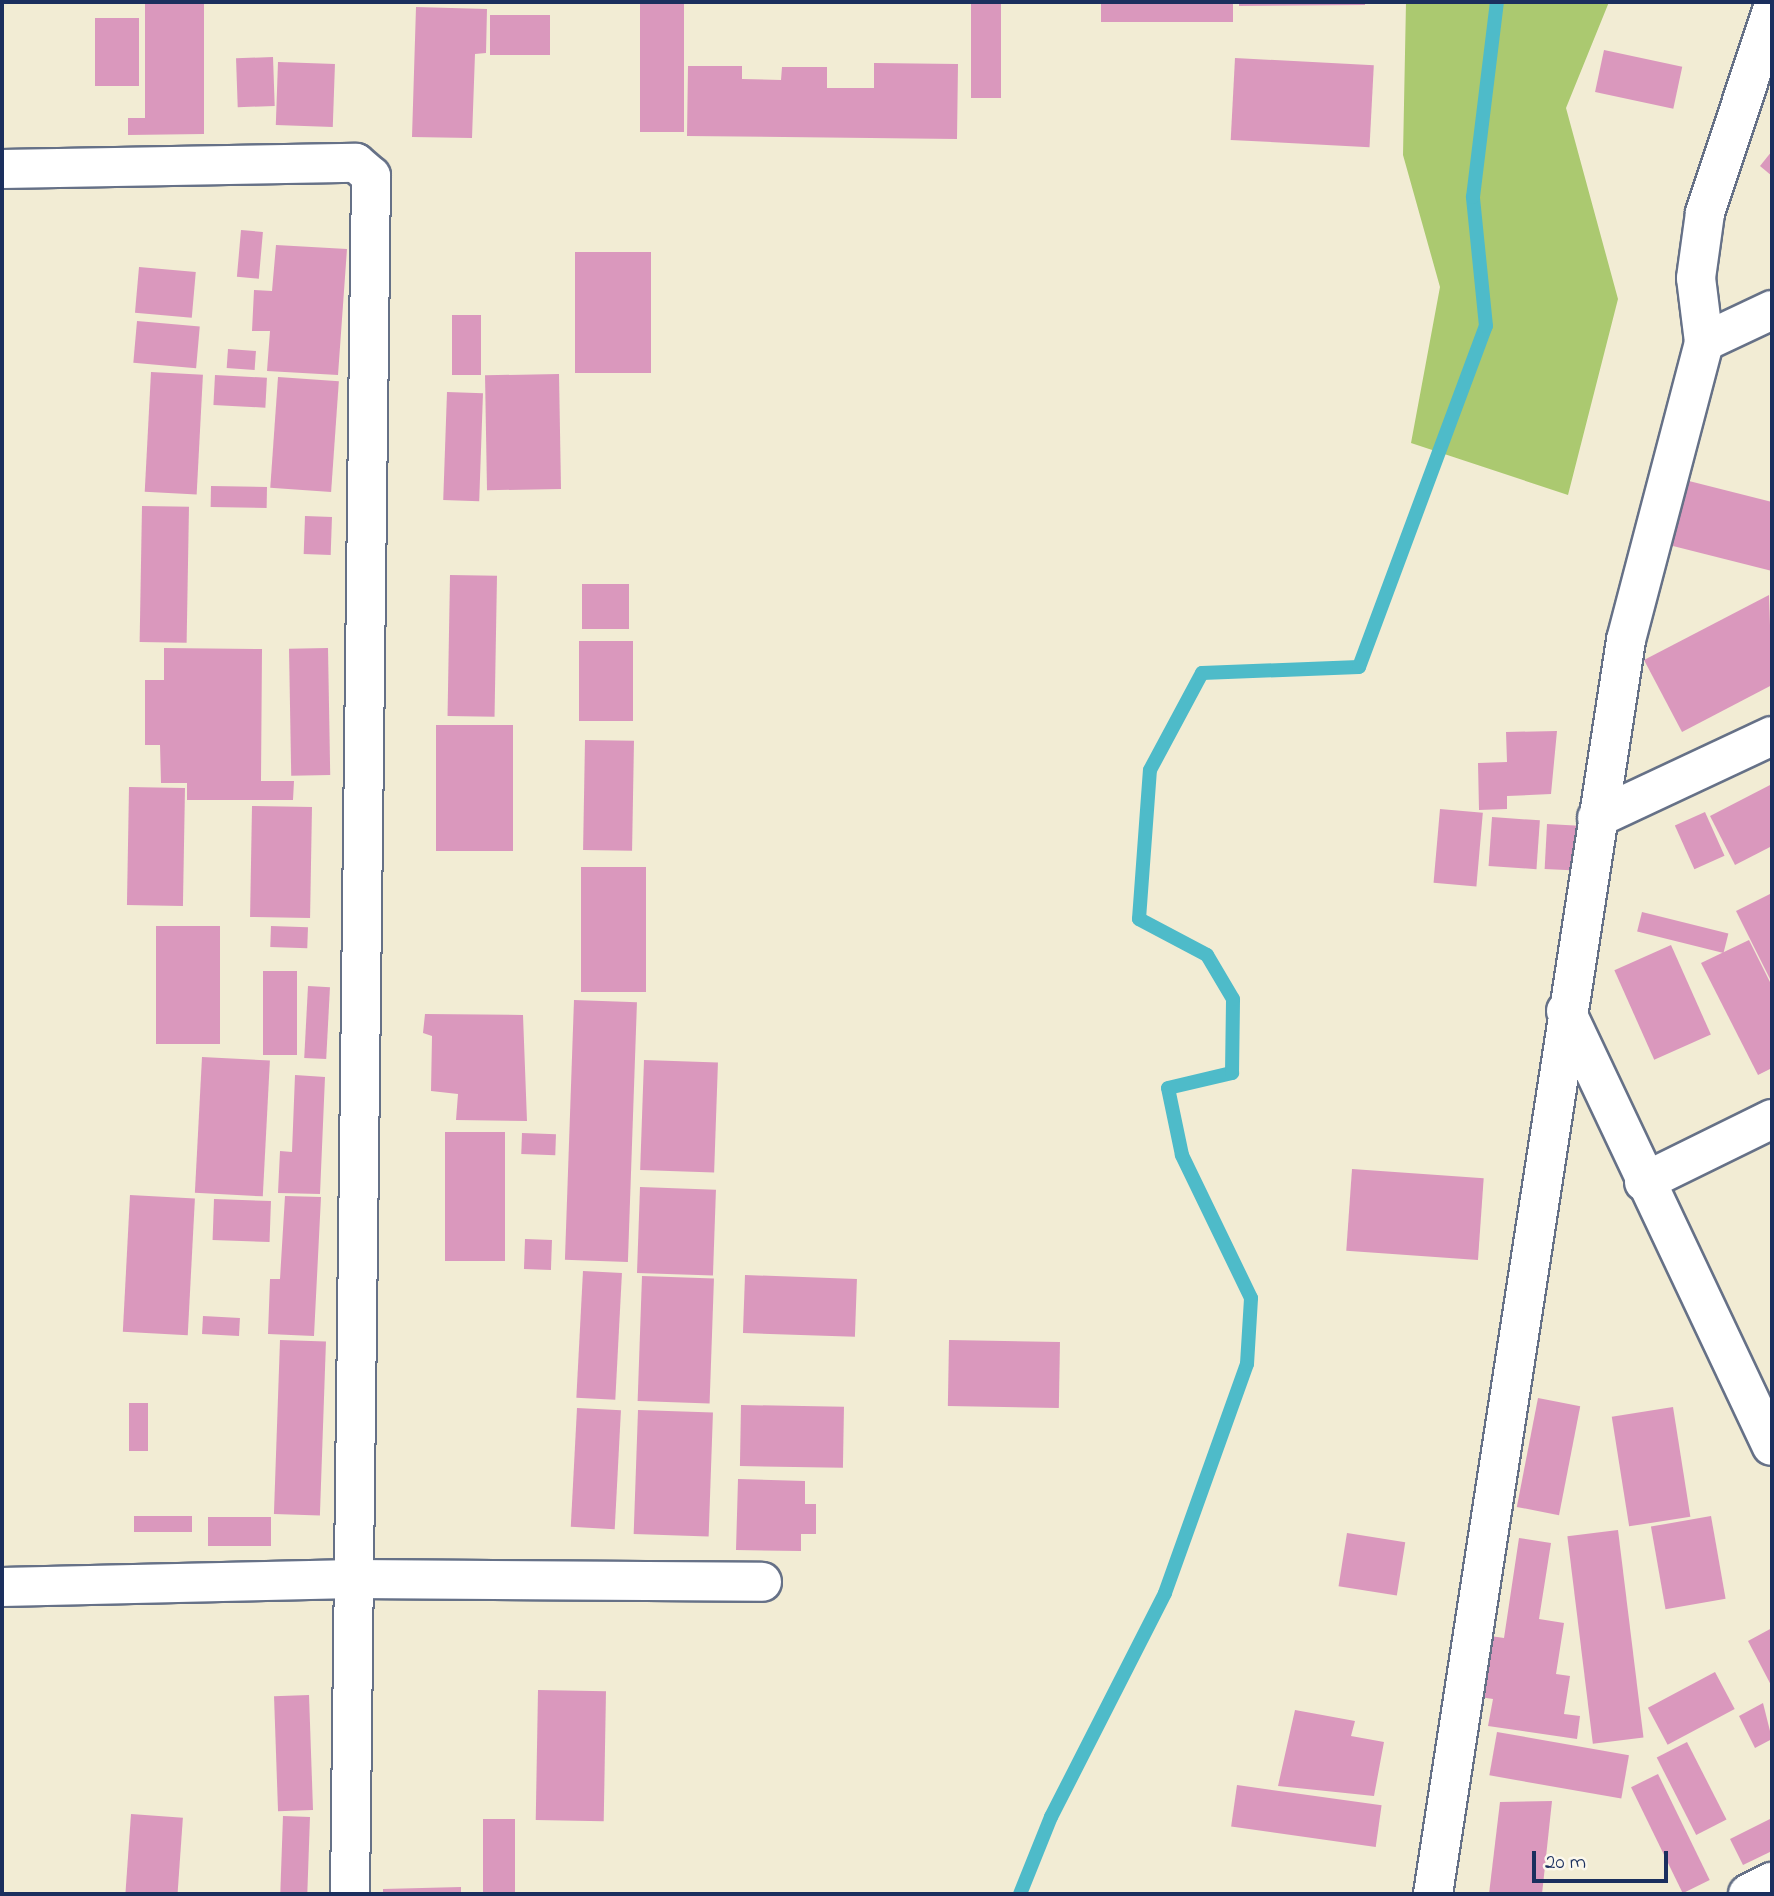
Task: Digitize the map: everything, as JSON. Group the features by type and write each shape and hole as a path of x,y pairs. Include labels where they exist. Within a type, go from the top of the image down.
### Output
{"street":[{"path":"1433,1894 1566,1011 1626,640 1704,342 1696,278 1705,213 1772,10"},
{"path":"2,169 356,163 370,176 350,1894"},
{"path":"1704,342 1772,310"},
{"path":"1597,818 1772,736"},
{"path":"1566,1011 1644,1182 1772,1446"},
{"path":"1644,1182 1772,1119"},
{"path":"2,1587 354,1579 762,1582"},
{"path":"1748,1894 1772,1882"}],"green space":[{"path":"1406,2 1609,2 1566,108 1618,299 1568,495 1411,443 1440,287 1403,155"}],"building":[{"path":"145,2 204,2 204,134 128,135 128,118 145,118"},
{"path":"640,2 684,2 684,132 640,132"},
{"path":"971,2 1001,2 1001,98 971,98"},
{"path":"1101,2 1233,2 1233,22 1101,22"},
{"path":"1239,2 1365,2 1365,5 1239,6"},
{"path":"416,7 487,9 486,53 475,54 472,138 412,137"},
{"path":"490,15 550,15 550,55 490,55"},
{"path":"95,18 139,18 139,86 95,86"},
{"path":"1604,50 1682,67 1673,109 1595,92"},
{"path":"273,57 275,106 238,107 236,58"},
{"path":"1235,58 1374,65 1370,147 1231,140"},
{"path":"278,62 335,64 333,127 276,125"},
{"path":"874,63 958,64 957,139 687,136 688,66 742,66 742,79 781,80 782,67 827,67 827,88 874,88"},
{"path":"1772,151 1772,176 1760,166"},
{"path":"241,230 263,232 259,279 237,277"},
{"path":"276,245 347,249 338,375 267,371 270,331 252,331 254,290 272,291"},
{"path":"575,252 651,252 651,373 575,373"},
{"path":"139,267 196,272 192,318 135,313"},
{"path":"452,315 481,315 481,375 452,375"},
{"path":"137,321 200,326 196,368 133,363"},
{"path":"228,349 256,351 255,370 227,368"},
{"path":"151,372 203,375 197,495 145,492"},
{"path":"559,374 561,489 487,490 485,375"},
{"path":"215,375 267,378 265,408 213,405"},
{"path":"278,377 339,381 331,492 270,488"},
{"path":"447,392 483,393 479,501 443,500"},
{"path":"1685,480 1772,502 1772,571 1669,545"},
{"path":"211,486 267,487 267,508 211,507"},
{"path":"142,506 189,507 187,643 140,642"},
{"path":"305,516 332,517 331,555 304,554"},
{"path":"450,575 497,576 495,717 448,716"},
{"path":"582,584 629,584 629,629 582,629"},
{"path":"1769,595 1772,685 1682,732 1644,660"},
{"path":"579,641 633,641 633,721 579,721"},
{"path":"164,648 262,649 261,781 294,781 293,800 187,800 187,783 161,783 160,745 145,745 145,680 164,680"},
{"path":"328,648 330,775 291,776 289,649"},
{"path":"436,725 513,725 513,851 436,851"},
{"path":"1557,731 1551,794 1507,796 1507,809 1479,810 1478,763 1507,762 1506,732"},
{"path":"585,740 634,741 632,851 583,850"},
{"path":"1772,784 1772,846 1735,865 1710,816"},
{"path":"129,787 185,788 183,906 127,905"},
{"path":"252,806 312,807 310,918 250,917"},
{"path":"1440,809 1483,813 1476,886 1434,883"},
{"path":"1705,812 1725,856 1694,869 1675,825"},
{"path":"1492,817 1540,820 1536,869 1489,866"},
{"path":"1547,824 1584,826 1582,871 1545,869"},
{"path":"581,867 646,867 646,992 581,992"},
{"path":"1772,893 1772,983 1736,911"},
{"path":"1642,912 1728,934 1724,953 1637,931"},
{"path":"156,926 220,926 220,1044 156,1044"},
{"path":"271,926 308,927 307,948 270,947"},
{"path":"1749,940 1772,986 1772,1068 1758,1075 1701,963"},
{"path":"1671,945 1711,1035 1654,1060 1614,970"},
{"path":"263,971 297,971 297,1055 263,1055"},
{"path":"308,986 330,987 326,1059 304,1058"},
{"path":"574,1000 637,1002 628,1262 565,1260"},
{"path":"425,1014 523,1015 527,1121 456,1120 458,1094 431,1091 432,1036 423,1033"},
{"path":"202,1057 270,1061 263,1196 195,1193"},
{"path":"644,1060 718,1063 714,1173 640,1170"},
{"path":"295,1075 325,1077 320,1194 278,1193 280,1151 292,1152"},
{"path":"445,1132 505,1132 505,1261 445,1261"},
{"path":"522,1133 556,1134 555,1155 521,1154"},
{"path":"1352,1169 1484,1178 1478,1260 1346,1251"},
{"path":"640,1187 716,1190 713,1276 637,1273"},
{"path":"130,1195 195,1198 188,1335 123,1332"},
{"path":"285,1196 321,1197 314,1336 268,1334 270,1279 280,1279"},
{"path":"214,1199 271,1201 270,1242 213,1240"},
{"path":"525,1239 552,1240 551,1270 524,1269"},
{"path":"583,1271 622,1273 615,1400 576,1398"},
{"path":"745,1275 857,1279 855,1337 743,1333"},
{"path":"642,1276 714,1279 710,1403 638,1401"},
{"path":"203,1316 240,1318 239,1336 202,1334"},
{"path":"280,1340 326,1342 320,1515 274,1514"},
{"path":"949,1340 1060,1342 1059,1408 948,1406"},
{"path":"1538,1398 1580,1406 1559,1515 1517,1507"},
{"path":"129,1403 148,1403 148,1451 129,1451"},
{"path":"741,1405 844,1407 843,1468 740,1466"},
{"path":"1673,1407 1690,1517 1629,1526 1612,1417"},
{"path":"577,1408 621,1410 615,1529 571,1527"},
{"path":"638,1410 713,1413 709,1537 634,1534"},
{"path":"738,1479 805,1481 805,1504 816,1504 816,1534 801,1534 801,1551 736,1550"},
{"path":"134,1516 192,1516 192,1532 134,1532"},
{"path":"1711,1516 1726,1599 1666,1609 1651,1527"},
{"path":"208,1517 271,1517 271,1546 208,1546"},
{"path":"1618,1530 1643,1737 1593,1744 1567,1536"},
{"path":"1347,1533 1405,1542 1397,1596 1339,1586"},
{"path":"1519,1538 1551,1543 1539,1619 1564,1623 1556,1674 1570,1676 1564,1714 1580,1716 1577,1739 1488,1726 1493,1699 1473,1696 1483,1635 1504,1638"},
{"path":"1772,1628 1772,1687 1748,1641"},
{"path":"1715,1672 1735,1709 1668,1745 1648,1708"},
{"path":"538,1690 606,1691 604,1821 536,1820"},
{"path":"309,1695 313,1810 278,1811 274,1696"},
{"path":"1763,1703 1772,1739 1755,1748 1739,1716"},
{"path":"1295,1710 1355,1721 1351,1736 1384,1742 1374,1796 1278,1786"},
{"path":"1497,1732 1629,1755 1621,1799 1489,1775"},
{"path":"1687,1742 1726,1820 1696,1835 1657,1757"},
{"path":"1658,1774 1710,1880 1683,1893 1631,1787"},
{"path":"1237,1785 1382,1805 1376,1847 1231,1827"},
{"path":"1552,1801 1542,1894 1489,1894 1500,1802"},
{"path":"131,1814 183,1818 178,1894 125,1894"},
{"path":"283,1816 310,1817 307,1894 280,1894"},
{"path":"1772,1818 1772,1851 1743,1865 1730,1839"},
{"path":"483,1819 515,1819 515,1894 483,1894"},
{"path":"461,1887 461,1894 383,1894 383,1889"}],"waterway":[{"path":"1020,1894 1051,1817 1165,1593 1247,1364 1251,1298 1182,1155 1168,1088 1232,1073 1233,999 1207,955 1139,919 1150,770 1202,673 1359,667 1486,326 1473,197 1497,2"}]}
